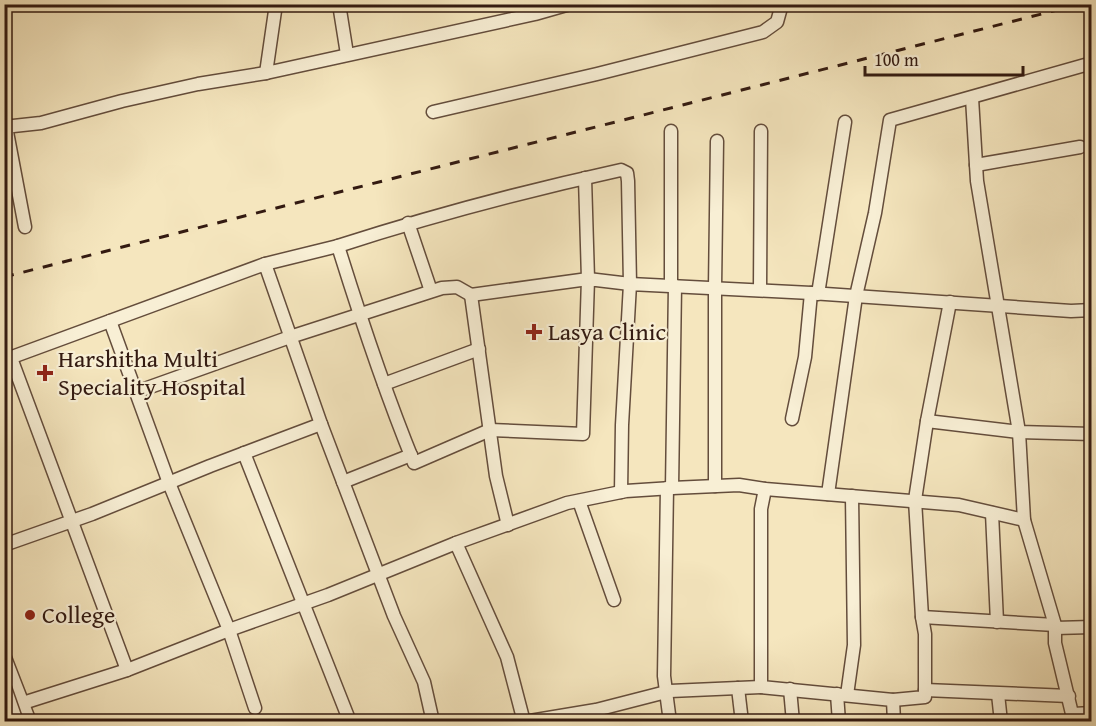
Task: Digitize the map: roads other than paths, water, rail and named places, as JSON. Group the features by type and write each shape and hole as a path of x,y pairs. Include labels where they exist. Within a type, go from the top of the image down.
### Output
{"street":[{"path":"266,73 276,4"},
{"path":"339,4 347,54"},
{"path":"26,227 5,123 41,123 176,89 266,73 534,9 570,4"},
{"path":"433,112 763,32 777,22 782,4"},
{"path":"828,494 856,296 875,213 890,120 1092,63"},
{"path":"972,98 976,165 996,305 1019,432 1024,520 1055,627 1055,643 1074,718 1092,713"},
{"path":"792,419 805,357 845,122"},
{"path":"670,131 673,286 665,693 670,722"},
{"path":"760,290 761,131"},
{"path":"715,486 717,141"},
{"path":"976,165 1080,147"},
{"path":"127,670 72,520 8,359 265,264 338,246 408,223 585,178 621,170 627,173 630,284 622,425 621,492"},
{"path":"338,246 359,314 414,463 490,430 583,434 588,279 585,178"},
{"path":"408,223 431,291"},
{"path":"265,264 343,482 424,682 433,722"},
{"path":"136,392 290,337 442,288 457,287 471,295 588,279 630,284 1092,310"},
{"path":"471,295 496,476 508,525"},
{"path":"456,543 507,657 524,722 596,710 665,693 738,688 790,689 893,700 925,697 925,634 915,500 927,421 950,302"},
{"path":"110,321 169,483 229,630 255,708"},
{"path":"384,384 479,349"},
{"path":"927,421 1019,432 1092,434"},
{"path":"4,545 321,424"},
{"path":"244,453 350,722"},
{"path":"343,482 411,455"},
{"path":"4,705 23,703 127,670 379,575 456,543 567,503 621,492 739,485 959,505 1024,520"},
{"path":"761,687 761,509 765,489"},
{"path":"839,722 842,695 854,645 852,496"},
{"path":"579,501 614,600"},
{"path":"992,513 998,622"},
{"path":"922,617 1055,627 1092,627"},
{"path":"4,655 30,722"},
{"path":"4,685 17,722"},
{"path":"738,688 742,722"},
{"path":"790,689 793,722"},
{"path":"925,690 1069,696"},
{"path":"998,694 1001,722"},
{"path":"893,700 894,722"}],"railway":[{"path":"4,277 1081,4"}],"place":[{"name":"Lasya Clinic","path":"534,332"},
{"name":"Harshitha Multi Speciality Hospital","path":"45,373"},
{"name":"College","path":"30,615"}]}
